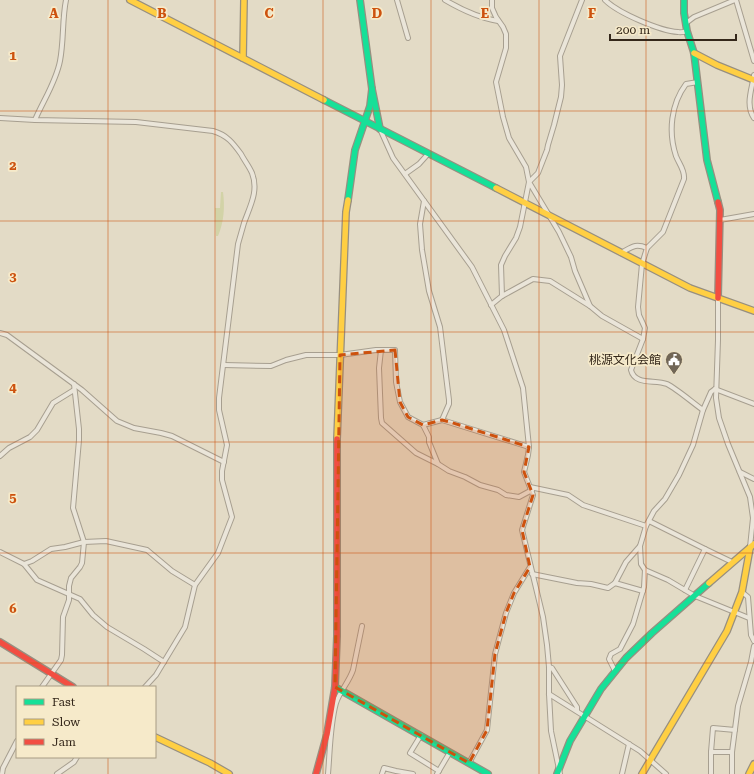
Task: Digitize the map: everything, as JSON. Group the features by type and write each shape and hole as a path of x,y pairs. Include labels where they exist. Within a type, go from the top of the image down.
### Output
{"street":[{"path":"35,120 57,73 60,62 64,28 63,16 66,0"},
{"path":"130,0 690,288 754,311"},
{"path":"243,58 244,0"},
{"path":"360,0 372,89 380,129 394,158 472,267 504,330 523,388 529,447 524,472 533,495 522,530 543,617 549,667 549,694 552,731 558,773"},
{"path":"397,0 408,38"},
{"path":"445,0 462,10 486,19 498,21"},
{"path":"492,0 492,8 506,34 506,48 496,82 509,138 526,167 529,182 551,217 571,257 574,271 590,306"},
{"path":"502,296 501,265 516,238 520,227 529,182 538,173 547,150 561,97 562,85 560,56 582,0"},
{"path":"605,0 615,8 643,22 678,32 687,31"},
{"path":"642,774 727,631 742,592 752,546 754,517 750,497 719,418 715,389 718,340 720,220 718,201 707,160 694,53 687,31 684,0"},
{"path":"686,23 694,16 735,0 754,61"},
{"path":"694,53 717,65 754,78 751,86 750,110 754,118"},
{"path":"698,82 686,84 677,99 672,119 672,135 676,154 684,172 684,179 663,232 647,248 642,264 638,307 639,315 645,328 643,339 631,370 632,375 638,380 666,383 703,410"},
{"path":"316,774 327,734 335,687 337,636 337,432 347,206 355,150 370,106 372,89"},
{"path":"0,118 136,122 199,128 222,134 230,139 252,172 255,189 238,244 219,398 219,410 227,445 222,480 232,517 218,553 195,585 185,627 156,675 146,686"},
{"path":"405,174 419,164 428,154"},
{"path":"424,201 420,224 422,250 429,291 440,327 449,400 449,404 442,420"},
{"path":"720,220 754,214"},
{"path":"621,253 639,245 647,248"},
{"path":"491,305 502,296 533,279 550,281 590,306 602,316 643,339"},
{"path":"0,333 7,335 74,384 117,421 134,428 161,432 172,436 224,462"},
{"path":"224,364 271,366 286,360 306,355 340,355 381,350 395,350 396,382 400,402 408,417 422,425 429,437 429,442 438,464"},
{"path":"381,350 379,368 382,423 388,430 416,453 449,471 466,477 480,485 498,490 506,495 519,497 531,489 568,495 583,505 646,526"},
{"path":"43,686 50,673 61,660 63,618 69,600 69,586 71,578 82,563 84,542 73,508 79,440 74,384"},
{"path":"715,389 754,404"},
{"path":"615,671 609,659 611,654 620,649 630,630 643,591 644,570 641,564 640,546 646,526 654,511 665,499 678,475 693,445 703,410 711,392 715,389"},
{"path":"0,456 9,448 30,436 37,430 53,403 74,390"},
{"path":"422,425 442,420 529,447"},
{"path":"740,472 754,479"},
{"path":"648,521 732,562"},
{"path":"24,564 32,561 51,548 66,547 84,542 106,541 147,550 172,571 195,585"},
{"path":"532,574 608,588 615,583 626,562 640,546"},
{"path":"558,773 570,741 601,689 615,671 639,645 752,546"},
{"path":"685,590 705,549"},
{"path":"0,552 24,564 37,580 70,594 80,600 107,627 164,662"},
{"path":"469,763 487,730 495,654 506,613 514,593 530,567"},
{"path":"644,570 668,580 695,596 749,618"},
{"path":"615,583 643,591"},
{"path":"742,592 748,597 751,635 754,641"},
{"path":"328,774 336,703 341,690 351,676 362,626"},
{"path":"0,642 71,686"},
{"path":"732,774 732,752 738,706 750,669 754,646"},
{"path":"549,667 552,668 577,707 577,711"},
{"path":"335,687 488,774"},
{"path":"549,694 629,744 666,774"},
{"path":"711,774 713,728 735,730"},
{"path":"421,735 410,754 438,772 450,752"},
{"path":"156,737 210,763 226,773"},
{"path":"2,774 3,768 16,743"},
{"path":"622,774 629,744"},
{"path":"711,752 732,752"},
{"path":"56,774 74,762 76,758"},
{"path":"749,774 754,764"},
{"path":"382,774 384,768 413,774"}],"highlighted area":[{"path":"395,350 400,402 408,417 423,425 442,420 529,447 524,472 533,495 522,530 530,567 514,593 506,613 495,654 487,730 469,763 335,687 340,355"}],"green space":[{"path":"221,192 223,192 224,214 220,231 218,236 216,236 215,208 220,208"}],"traffic: fast":[{"path":"360,0 372,89 380,129"},
{"path":"684,0 684,13 687,31 694,53 707,160 718,202"},
{"path":"348,200 355,150 370,106 372,89"},
{"path":"324,100 496,188"},
{"path":"557,774 570,741 601,689 626,658 709,583"},
{"path":"335,687 488,774"}],"traffic: slow":[{"path":"130,0 324,100"},
{"path":"243,58 244,0"},
{"path":"694,53 717,65 754,80"},
{"path":"496,188 690,288 754,311"},
{"path":"337,439 346,212 348,200"},
{"path":"709,583 754,544"},
{"path":"642,774 727,631 742,592 750,548"},
{"path":"156,737 210,763 229,774"},
{"path":"749,774 754,764"}],"traffic: jam":[{"path":"718,202 720,210 718,298"},
{"path":"316,774 327,734 335,687 337,636 337,439"},
{"path":"0,642 71,686"}],"place":[{"name":"桃源文化会館","path":"674,375"}]}
